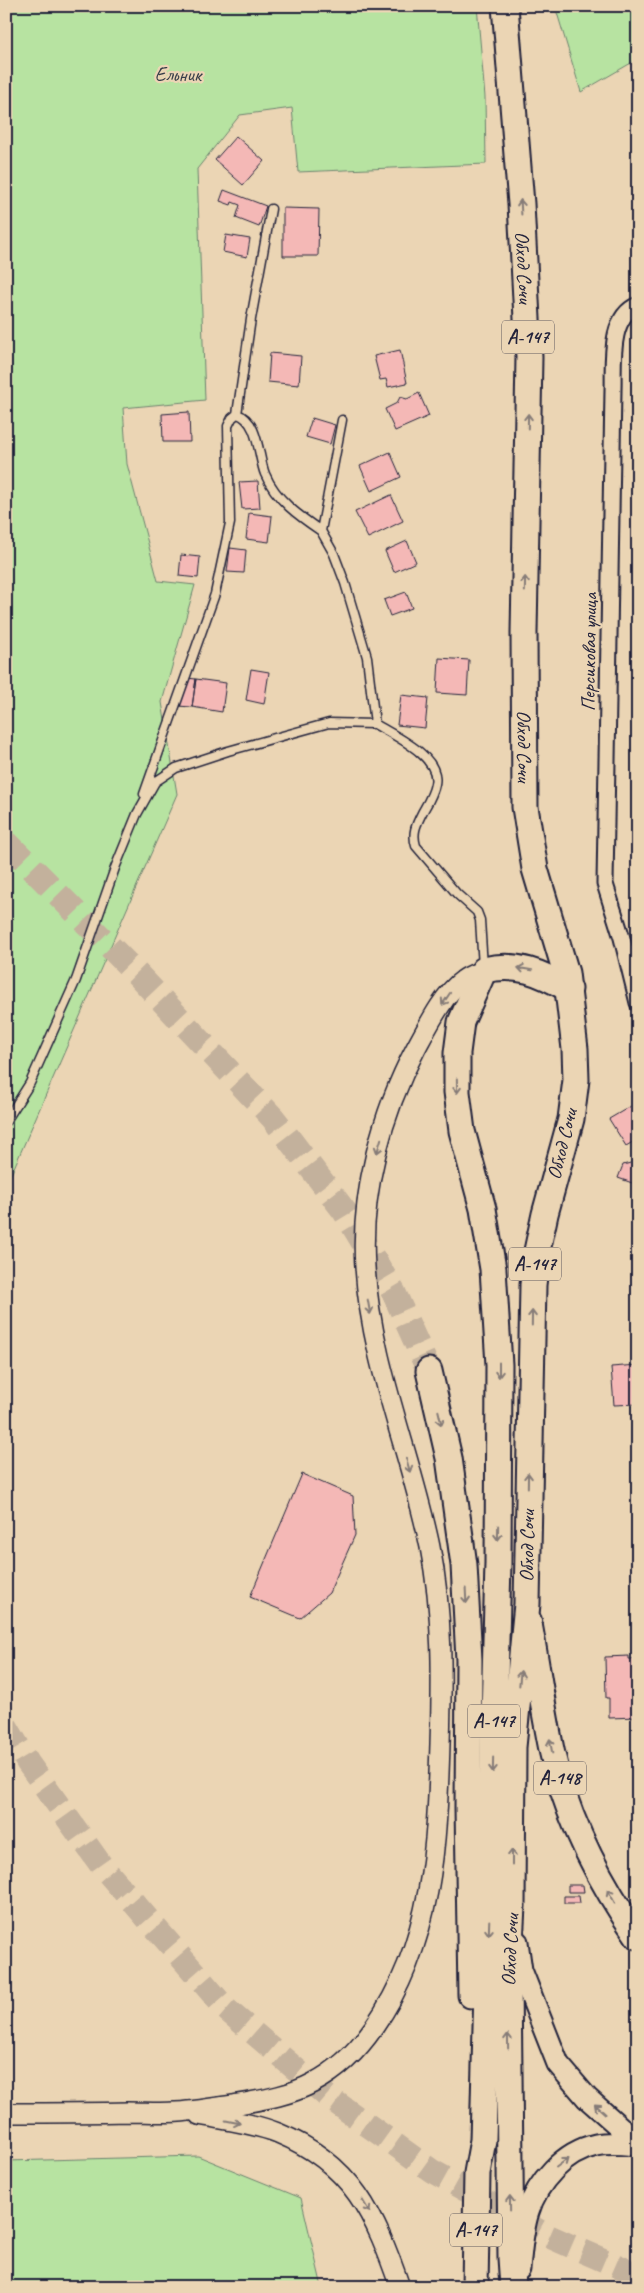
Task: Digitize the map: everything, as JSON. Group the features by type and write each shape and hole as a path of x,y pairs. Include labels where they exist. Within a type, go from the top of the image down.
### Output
{"highway":[{"name":"Обход Сочи","path":"505,6 510,42 529,356 524,633 526,807 535,869 552,920 569,988 575,1064 572,1119 545,1214 537,1251 533,1285 527,1604 513,1747 512,1906 508,1980 511,2258 515,2287"},
{"name":"А-147","path":"475,2287 477,2172 483,2140 486,2066 498,1563 499,1365 493,1269 483,1208 462,1131 457,1092 457,1053 461,1022 484,970 498,967 528,969 543,974 569,988"},
{"name":"А-147","path":"429,1371 449,1458 464,1564 469,1660 468,1807 471,2104 474,2157 477,2172"}],"main road":[{"name":"А-148","path":"527,1604 552,1753 566,1800 592,1861 617,1908 638,1937"},
{"name":"А-147","path":"512,1906 521,1970 558,2064 588,2098 638,2140"},
{"name":"А-147","path":"515,2287 528,2212 540,2187 554,2168 575,2153 595,2145 616,2143 638,2145"}],"street":[{"name":"Персиковая улица","path":"638,305 627,312 620,322 616,336 613,390 606,884 622,938 638,1004"},
{"name":"А-147","path":"186,2112 270,2098 315,2082 332,2071 361,2044 384,2012 399,1986 420,1930 428,1900 437,1838 442,1696 440,1620 431,1551 372,1326 365,1265 365,1230 370,1183 376,1157 406,1068 423,1036 456,986 469,976 484,970"},
{"path":"6,2113 186,2112 277,2133 318,2155 342,2175 356,2190 369,2210 384,2241 400,2287"}],"lane":[{"path":"6,1121 30,1083 76,980 215,594 230,523 228,426 232,418 237,414 251,318 271,209"},
{"path":"237,414 243,416 250,423 266,475 288,507 321,531 334,554 345,582 367,657 375,724"},
{"path":"321,531 342,420"},
{"path":"137,814 155,782 176,768 228,751 329,723 375,724 419,752 434,772 435,785 416,824 414,839 416,846 457,894 477,912 480,920 484,970"}],"green space":[{"name":"Ельник","path":"6,6 477,6 485,97 486,164 298,172 292,108 240,115 197,169 205,400 123,408 127,464 158,581 195,585 162,702 177,794 6,1186"},
{"path":"555,6 638,6 638,59 581,92"},
{"path":"198,2156 301,2198 322,2287 6,2287 6,2161"}],"building":[{"path":"236,136 264,161 243,185 215,160"},
{"path":"224,190 266,206 259,227 236,218 240,205 232,202 231,205 220,201"},
{"path":"283,208 319,209 318,256 283,256"},
{"path":"226,235 250,239 247,257 223,252"},
{"path":"400,350 407,383 388,387 386,379 380,380 374,356"},
{"path":"270,353 301,356 299,385 268,382"},
{"path":"419,393 429,416 395,431 385,409 397,403 400,397 407,399"},
{"path":"189,412 190,442 163,442 162,414"},
{"path":"312,418 335,425 330,444 306,437"},
{"path":"390,452 401,477 371,491 360,466"},
{"path":"258,481 260,508 242,509 239,482"},
{"path":"391,495 403,521 368,538 355,512"},
{"path":"249,513 272,516 269,542 246,539"},
{"path":"407,541 416,562 394,572 385,551"},
{"path":"230,548 246,550 244,573 227,572"},
{"path":"181,555 200,557 198,578 179,576"},
{"path":"406,592 412,608 390,616 384,600"},
{"path":"439,658 469,660 467,695 437,693"},
{"path":"251,669 269,672 264,704 246,700"},
{"path":"187,678 196,679 192,707 177,706"},
{"path":"196,679 226,683 222,712 192,707"},
{"path":"401,695 428,698 425,728 397,725"},
{"path":"638,1102 638,1139 626,1146 609,1119"},
{"path":"638,1161 638,1185 618,1178 623,1165"},
{"path":"638,1365 638,1404 614,1405 611,1367"},
{"path":"302,1474 353,1496 355,1535 329,1593 300,1618 250,1597"},
{"path":"629,1656 629,1659 638,1659 638,1717 609,1718 609,1698 606,1698 605,1657"},
{"path":"568,1885 583,1885 584,1892 568,1892"},
{"path":"564,1896 579,1896 580,1903 564,1903"}],"tunnel":[{"path":"6,842 140,977 273,1118 345,1212 394,1293 429,1371"},
{"path":"6,1726 28,1763 101,1865 226,2009 327,2096 432,2171 548,2236 638,2275"}]}
